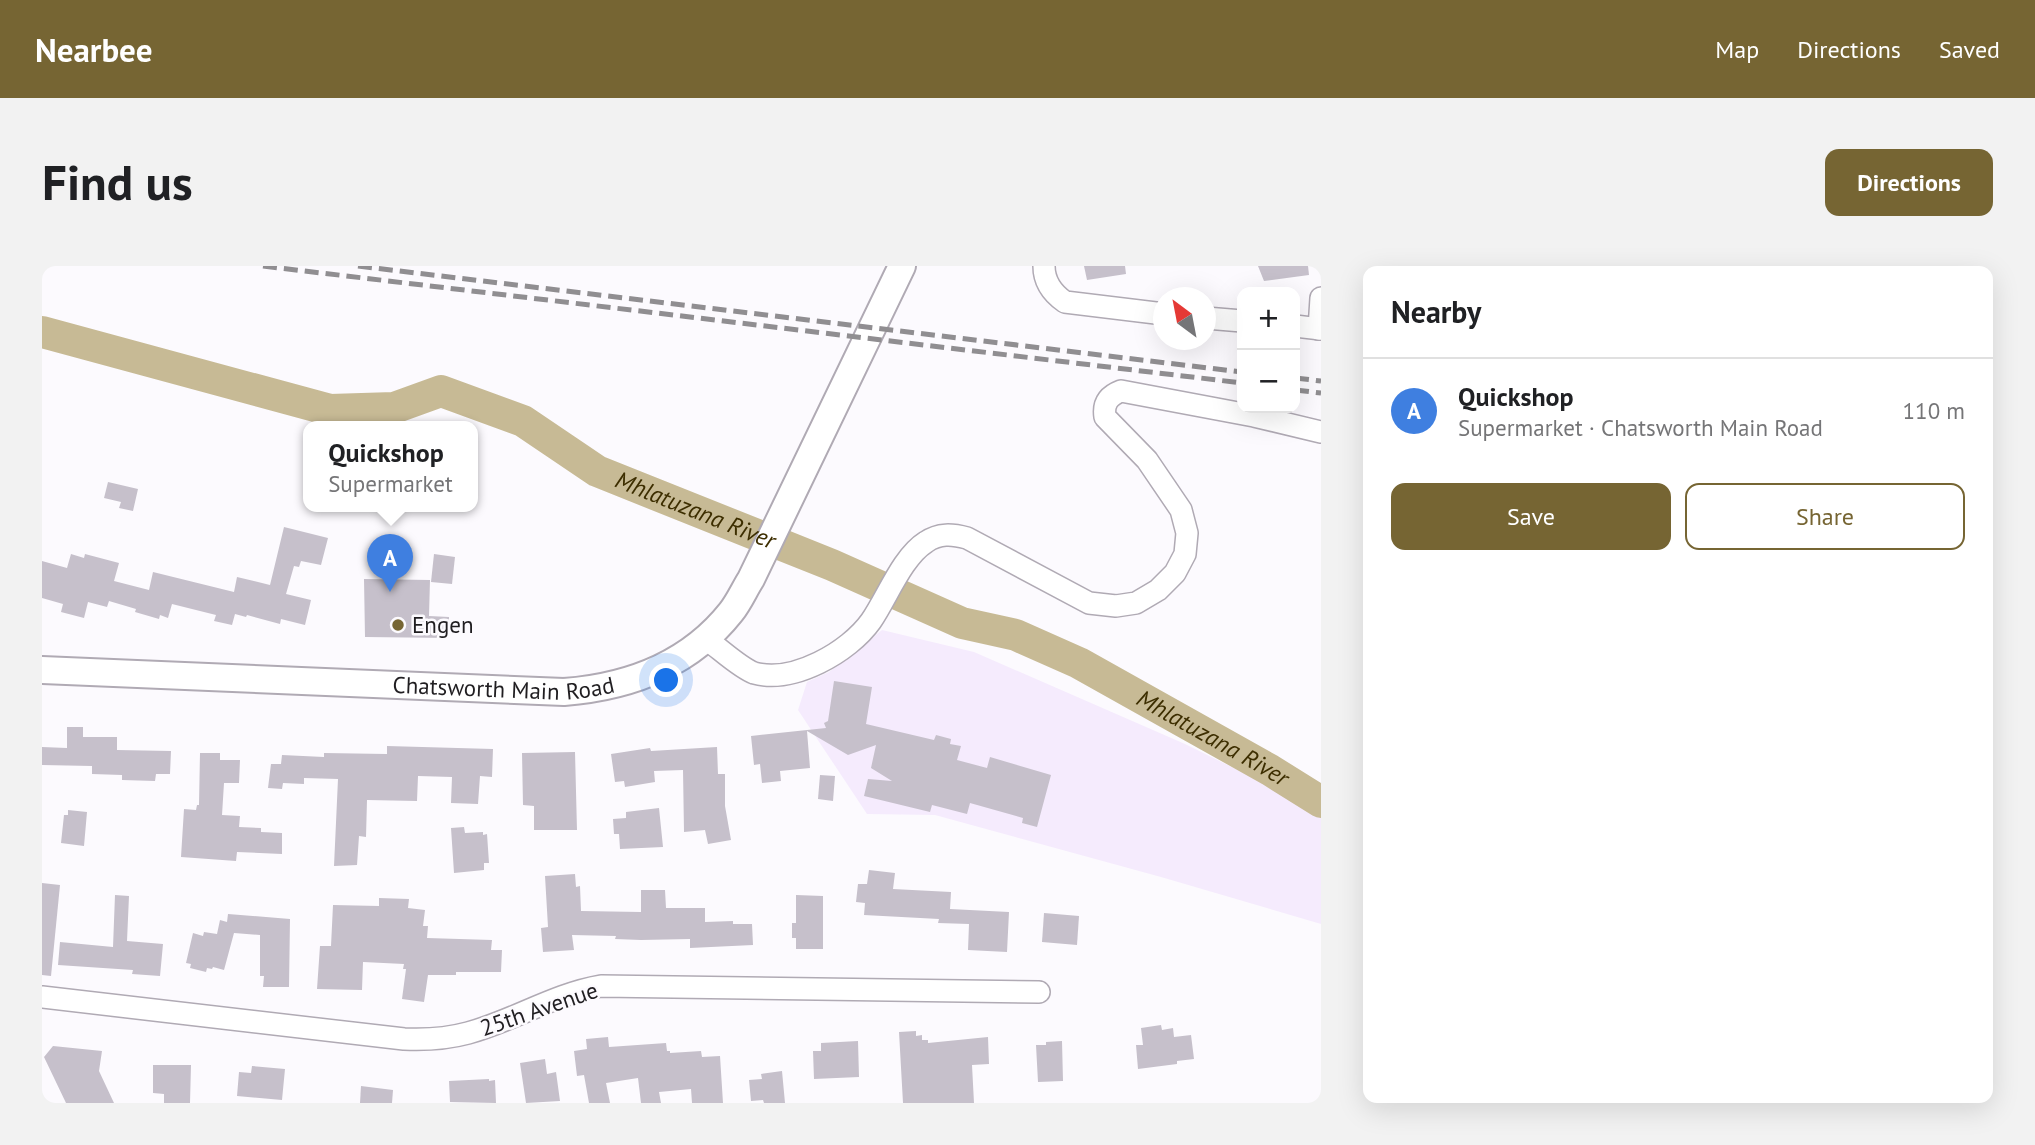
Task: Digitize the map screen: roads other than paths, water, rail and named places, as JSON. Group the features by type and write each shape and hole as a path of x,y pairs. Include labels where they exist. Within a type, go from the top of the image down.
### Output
{"street":[{"name":"Chatsworth Main Road","path":"42,670 564,692 595,690 649,675 679,659 706,639 732,611 751,579 902,266"},
{"path":"1044,266 1049,285 1055,295 1065,302 1153,313"},
{"path":"1300,327 1320,329 1321,298"},
{"path":"1216,319 1237,321"},
{"path":"706,639 752,672 773,676 797,672 820,663 842,648 870,622 912,555 925,542 937,536 952,534 967,538 1089,603 1116,606 1136,603 1158,590 1175,573 1185,554 1187,533 1181,510 1147,460 1105,417 1106,401 1112,394 1121,391 1254,416 1321,432"},
{"name":"25th Avenue","path":"42,997 428,1040 471,1032 572,993 601,986 1039,992"}],"waterway":[{"name":"Mhlatuzana River","path":"42,332 330,410 394,408 441,391 523,421 597,471 832,565 962,623 1016,635 1079,663 1270,770 1321,802"}],"railway":[{"path":"263,266 1237,382"},
{"path":"358,266 1237,371"},
{"path":"1300,379 1321,381"},
{"path":"1300,391 1321,393"}],"place":[{"name":"Quickshop","path":"390,592"},
{"name":"Engen","path":"398,625"}]}
